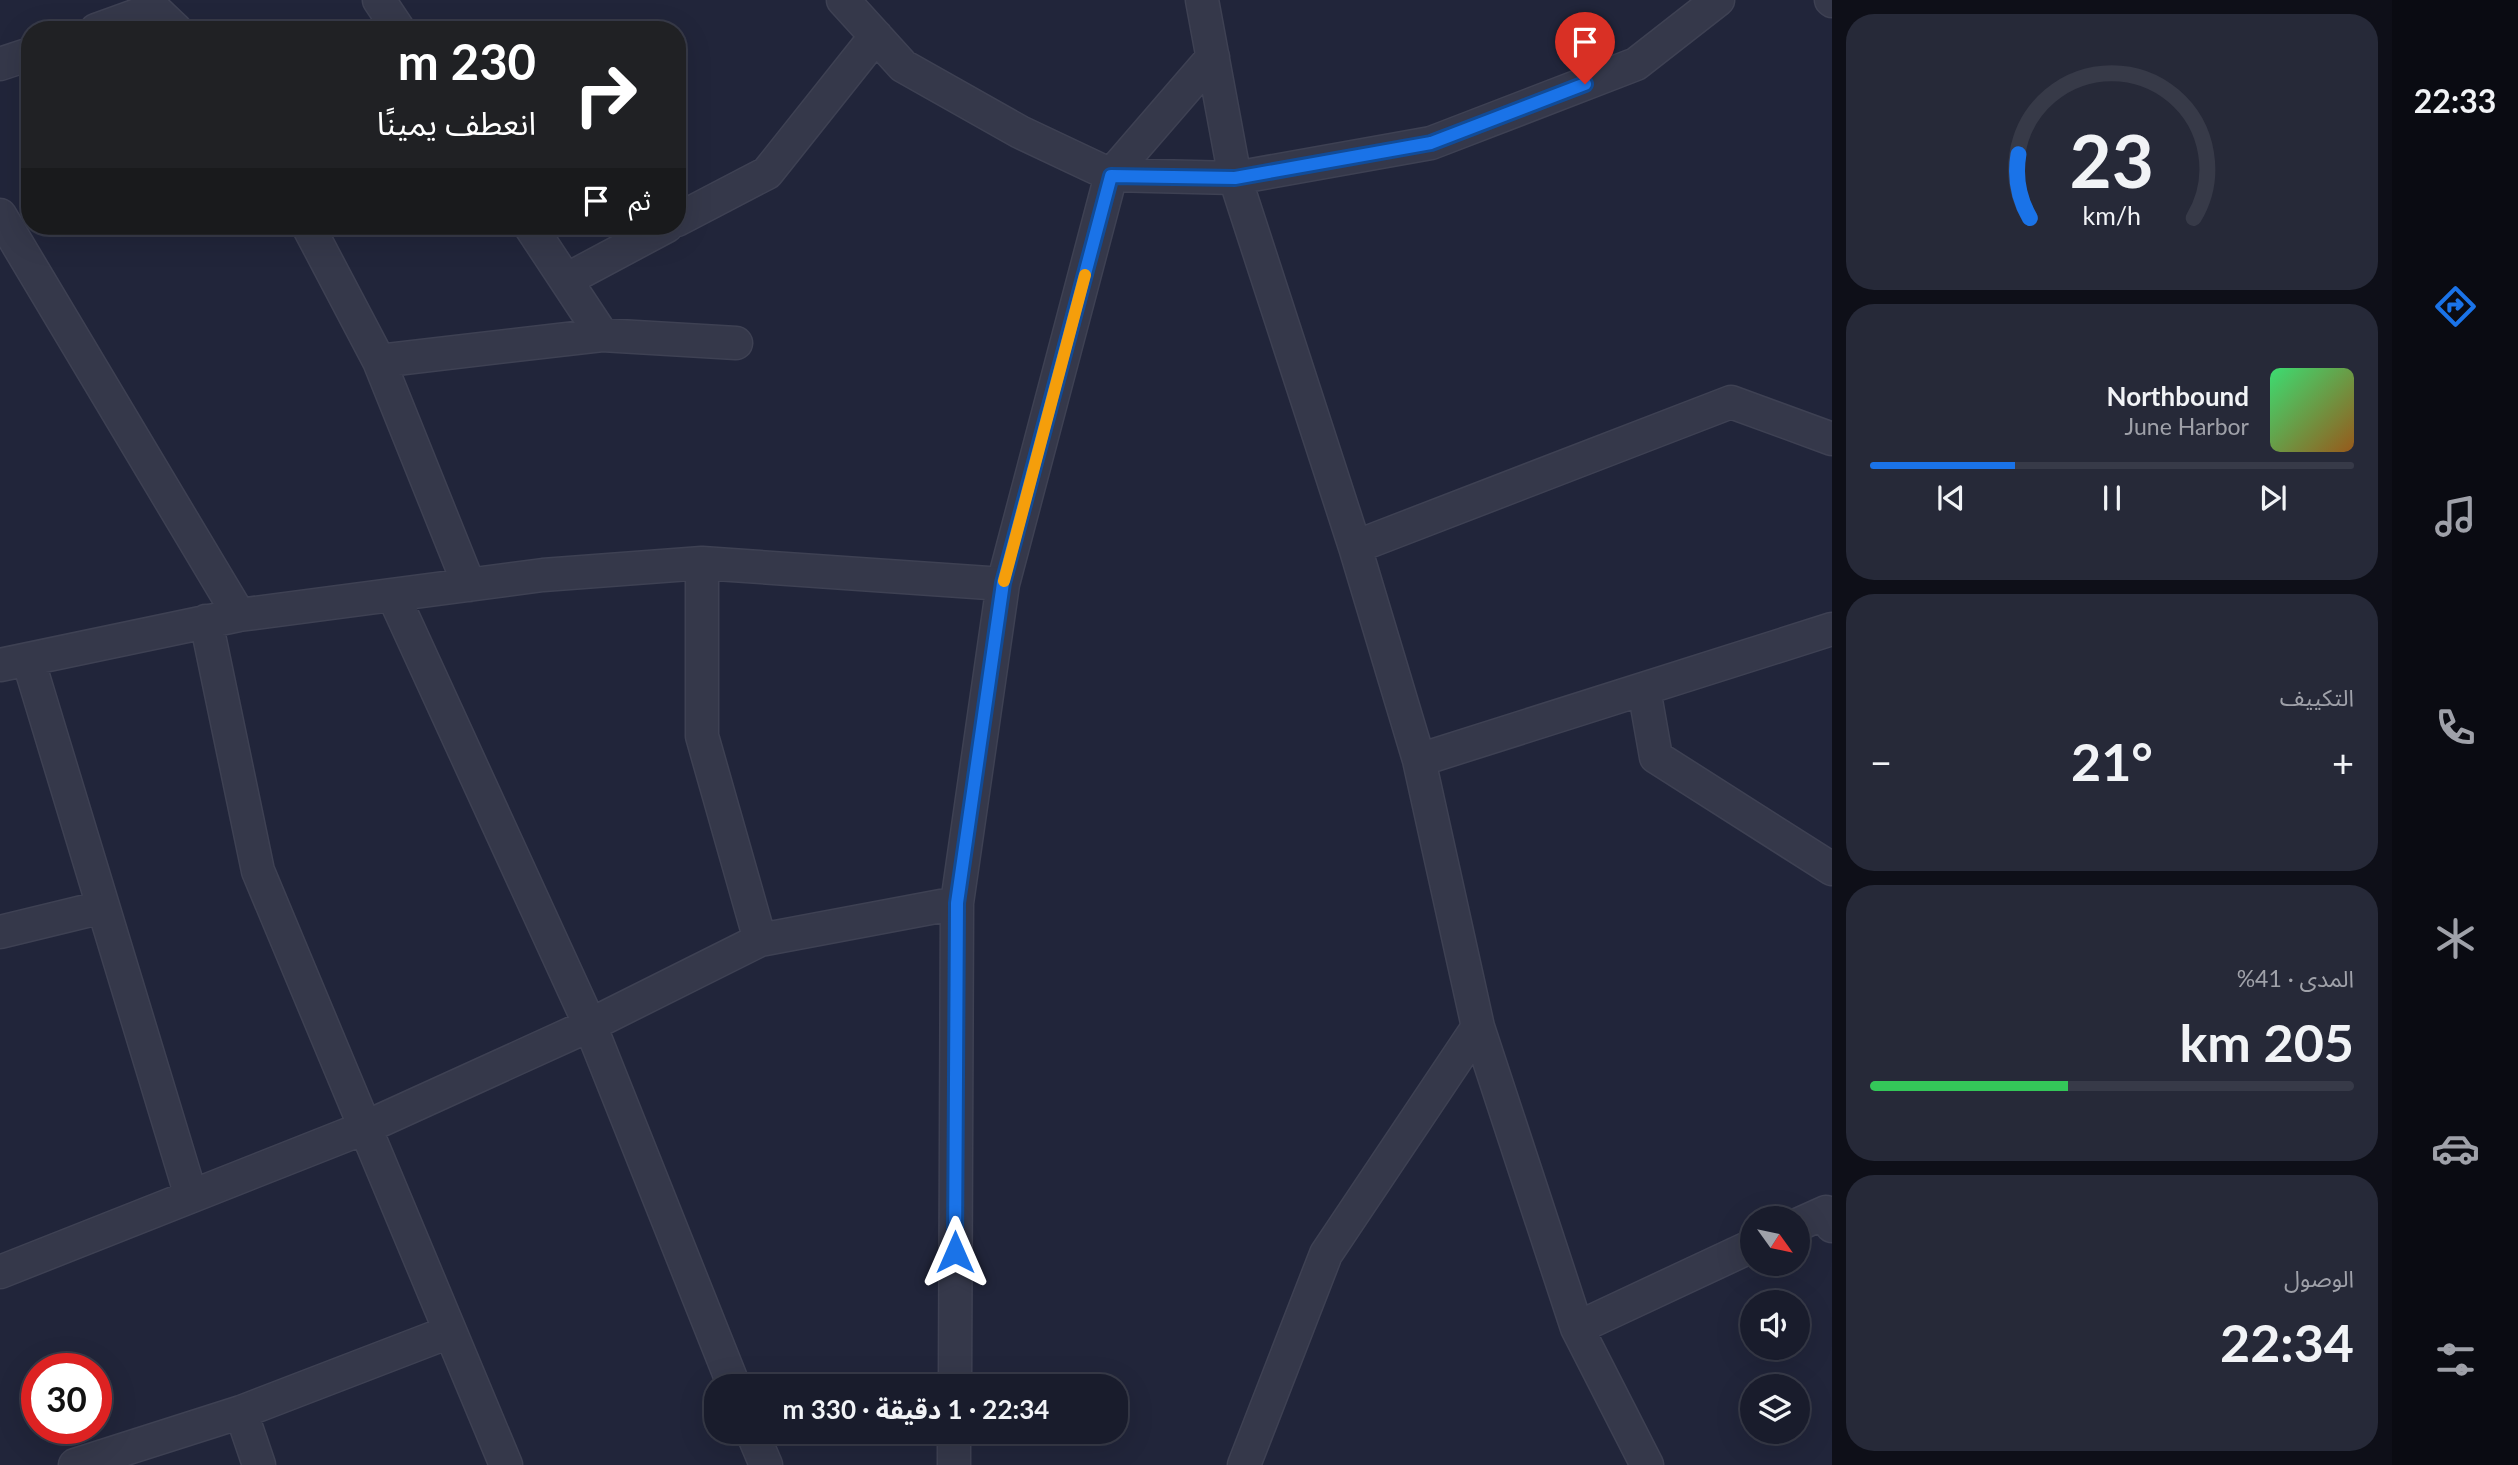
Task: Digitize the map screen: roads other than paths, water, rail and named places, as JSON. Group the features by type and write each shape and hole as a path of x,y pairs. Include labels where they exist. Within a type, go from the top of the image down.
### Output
{"street":[{"path":"379,0 393,21"},
{"path":"843,0 903,66 1020,132 1111,176 1235,178 1431,143 1636,64 1718,0"},
{"path":"1202,0 1235,178 1355,547 1419,760 1478,1027 1577,1328 1647,1465"},
{"path":"130,21 160,13"},
{"path":"686,215 766,173 876,36"},
{"path":"0,64 21,57"},
{"path":"955,1374 957,903 1003,583 1111,176 1213,57"},
{"path":"0,215 239,615"},
{"path":"313,235 379,361 469,585"},
{"path":"536,235 602,335"},
{"path":"566,281 650,235"},
{"path":"379,361 602,335 736,343"},
{"path":"1355,547 1731,402 1832,439"},
{"path":"191,1196 103,907 14,662 239,615 543,575 702,563 1003,583"},
{"path":"702,563 702,736 760,940"},
{"path":"393,595 590,1026 729,1374"},
{"path":"206,621 258,871 506,1465"},
{"path":"1419,760 1832,629"},
{"path":"1644,688 1656,757 1832,869"},
{"path":"0,1272 364,1128 590,1026 760,940 957,903"},
{"path":"0,932 103,907"},
{"path":"1244,1465 1326,1254 1478,1027"},
{"path":"1810,1221 1830,1216"},
{"path":"1577,1328 1740,1253"},
{"path":"75,1465 241,1412 449,1332"},
{"path":"241,1412 259,1465"},
{"path":"757,1444 766,1465"},
{"path":"954,1444 954,1465"}]}
